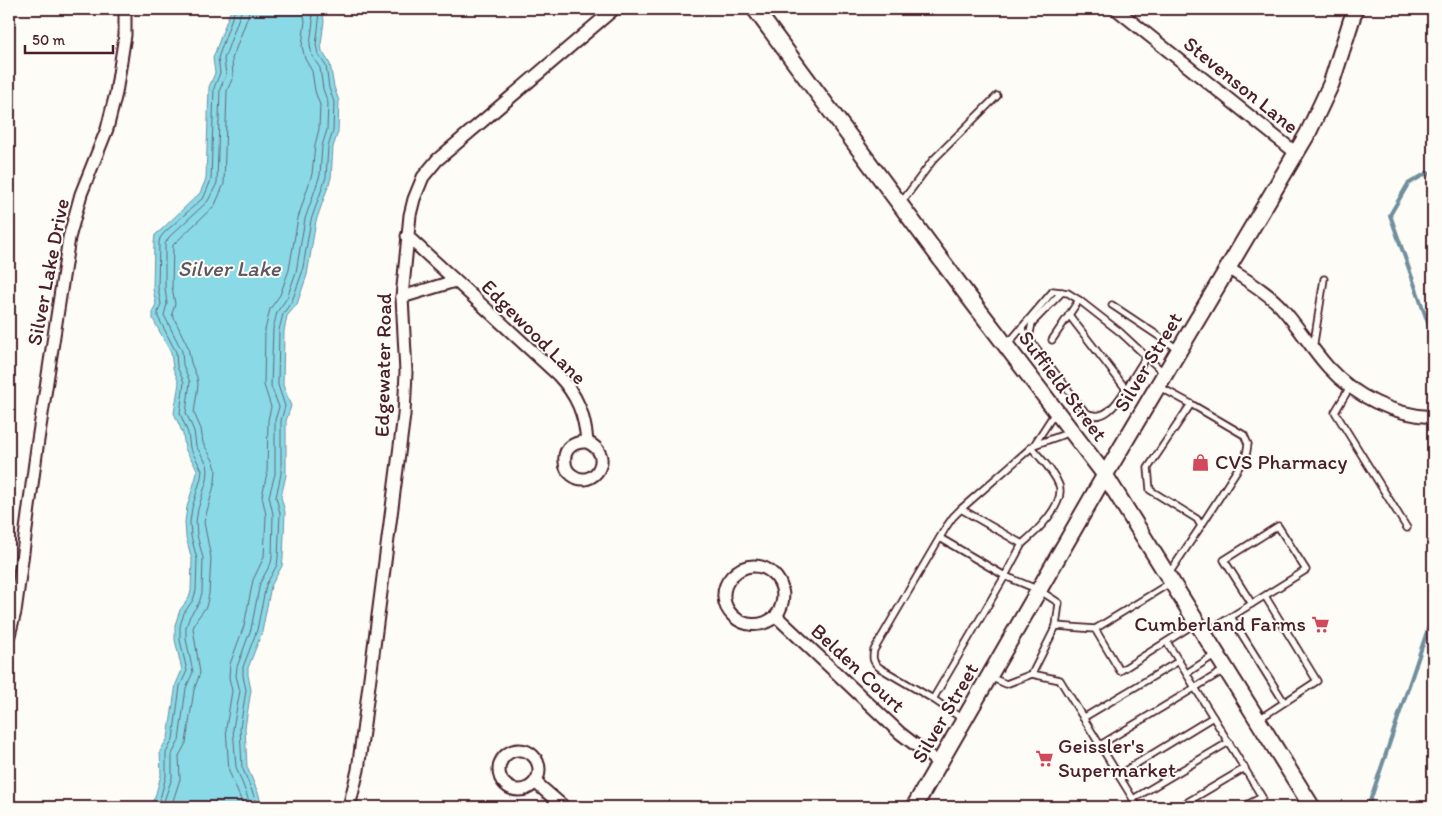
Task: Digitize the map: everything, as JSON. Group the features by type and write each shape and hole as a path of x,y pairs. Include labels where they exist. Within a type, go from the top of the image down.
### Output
{"main road":[{"name":"Suffield Street","path":"755,9 1006,346 1105,475 1257,720 1305,805"},
{"name":"Silver Street","path":"914,807 1105,475 1296,153 1319,111 1331,84 1355,9"}],"street":[{"name":"Silver Lake Drive","path":"9,635 15,612 38,440 69,238 82,194 108,129 125,35 125,9"},
{"name":"Edgewater Road","path":"348,807 358,770 402,439 406,372 402,297 407,236 417,189 437,160 614,9"},
{"name":"Stevenson Lane","path":"1116,9 1296,153"},
{"name":"Edgewood Lane","path":"407,236 566,384 579,403 584,417 587,442"},
{"path":"1228,268 1274,300 1330,369 1350,387 1384,406 1411,414 1433,417"},
{"name":"Edgewood Lane","path":"402,297 455,281"},
{"path":"755,566 767,569 776,577 782,587 783,599 776,616 765,623 753,625 736,619 728,609 724,597 726,585 733,575 744,568 755,566"},
{"name":"Belden Court","path":"776,616 900,733 940,764"},
{"path":"535,782 564,807"}],"lane":[{"path":"900,204 933,160 997,96"},
{"path":"1314,349 1324,280"},
{"path":"1006,346 1053,291 1062,292 1079,300 1120,332 1146,357 1162,380 1191,404 1244,435 1248,444 1246,456 1169,579 1095,629 1056,626"},
{"path":"1029,338 1032,323 1062,292"},
{"path":"1052,340 1079,300"},
{"path":"1112,305 1180,350"},
{"path":"1070,315 1126,389"},
{"path":"1021,328 1085,412 1090,415 1105,414 1116,405 1146,357"},
{"path":"1350,387 1335,412 1407,528"},
{"path":"1191,404 1148,468 1150,490 1197,519 1201,526"},
{"path":"965,720 880,668 874,663 872,658 874,650 953,517 1032,446 1056,411"},
{"path":"1032,446 1072,432"},
{"path":"933,699 1022,544 1040,528 1056,505 1060,486 1032,446"},
{"path":"961,509 1022,544"},
{"path":"1095,629 1120,670 1167,642 1231,617 1265,596 1306,570 1278,526 1224,560 1252,604"},
{"path":"940,538 1005,576 1039,590 1059,603 1056,626 1032,674"},
{"path":"1257,720 1318,681 1265,596"},
{"path":"1231,617 1284,702"},
{"path":"1167,642 1262,797 1243,807"},
{"path":"1187,673 1216,654"},
{"path":"1083,718 1179,661"},
{"path":"1100,745 1226,669"},
{"path":"990,677 1006,684 1032,674 1060,680 1138,807"},
{"path":"1118,775 1214,717"},
{"path":"1133,799 1229,742"},
{"path":"1179,807 1245,768"}],"water":[{"name":"Silver Lake","path":"231,9 322,9 324,21 321,44 322,51 330,64 334,87 339,101 338,132 333,147 331,178 316,221 307,275 297,304 287,316 284,331 283,385 291,406 286,421 286,475 281,497 285,512 283,558 282,566 271,586 262,632 248,668 251,690 245,728 247,767 259,795 261,807 149,807 155,797 161,775 160,751 168,738 176,684 182,670 175,640 175,625 180,610 189,598 191,591 192,560 186,537 185,522 197,469 185,449 183,434 174,413 179,383 173,368 171,353 153,319 153,311 156,304 153,289 154,243 155,235 200,193 206,179 209,87 215,73 213,58"}],"waterway":[{"path":"1433,175 1427,173 1408,184 1390,215 1433,337"},
{"path":"1368,807 1433,614"}],"place":[{"name":"CVS Pharmacy","path":"1201,462"},
{"name":"Cumberland Farms","path":"1320,624"},
{"name":"Geissler's Supermarket","path":"1044,758"}]}
